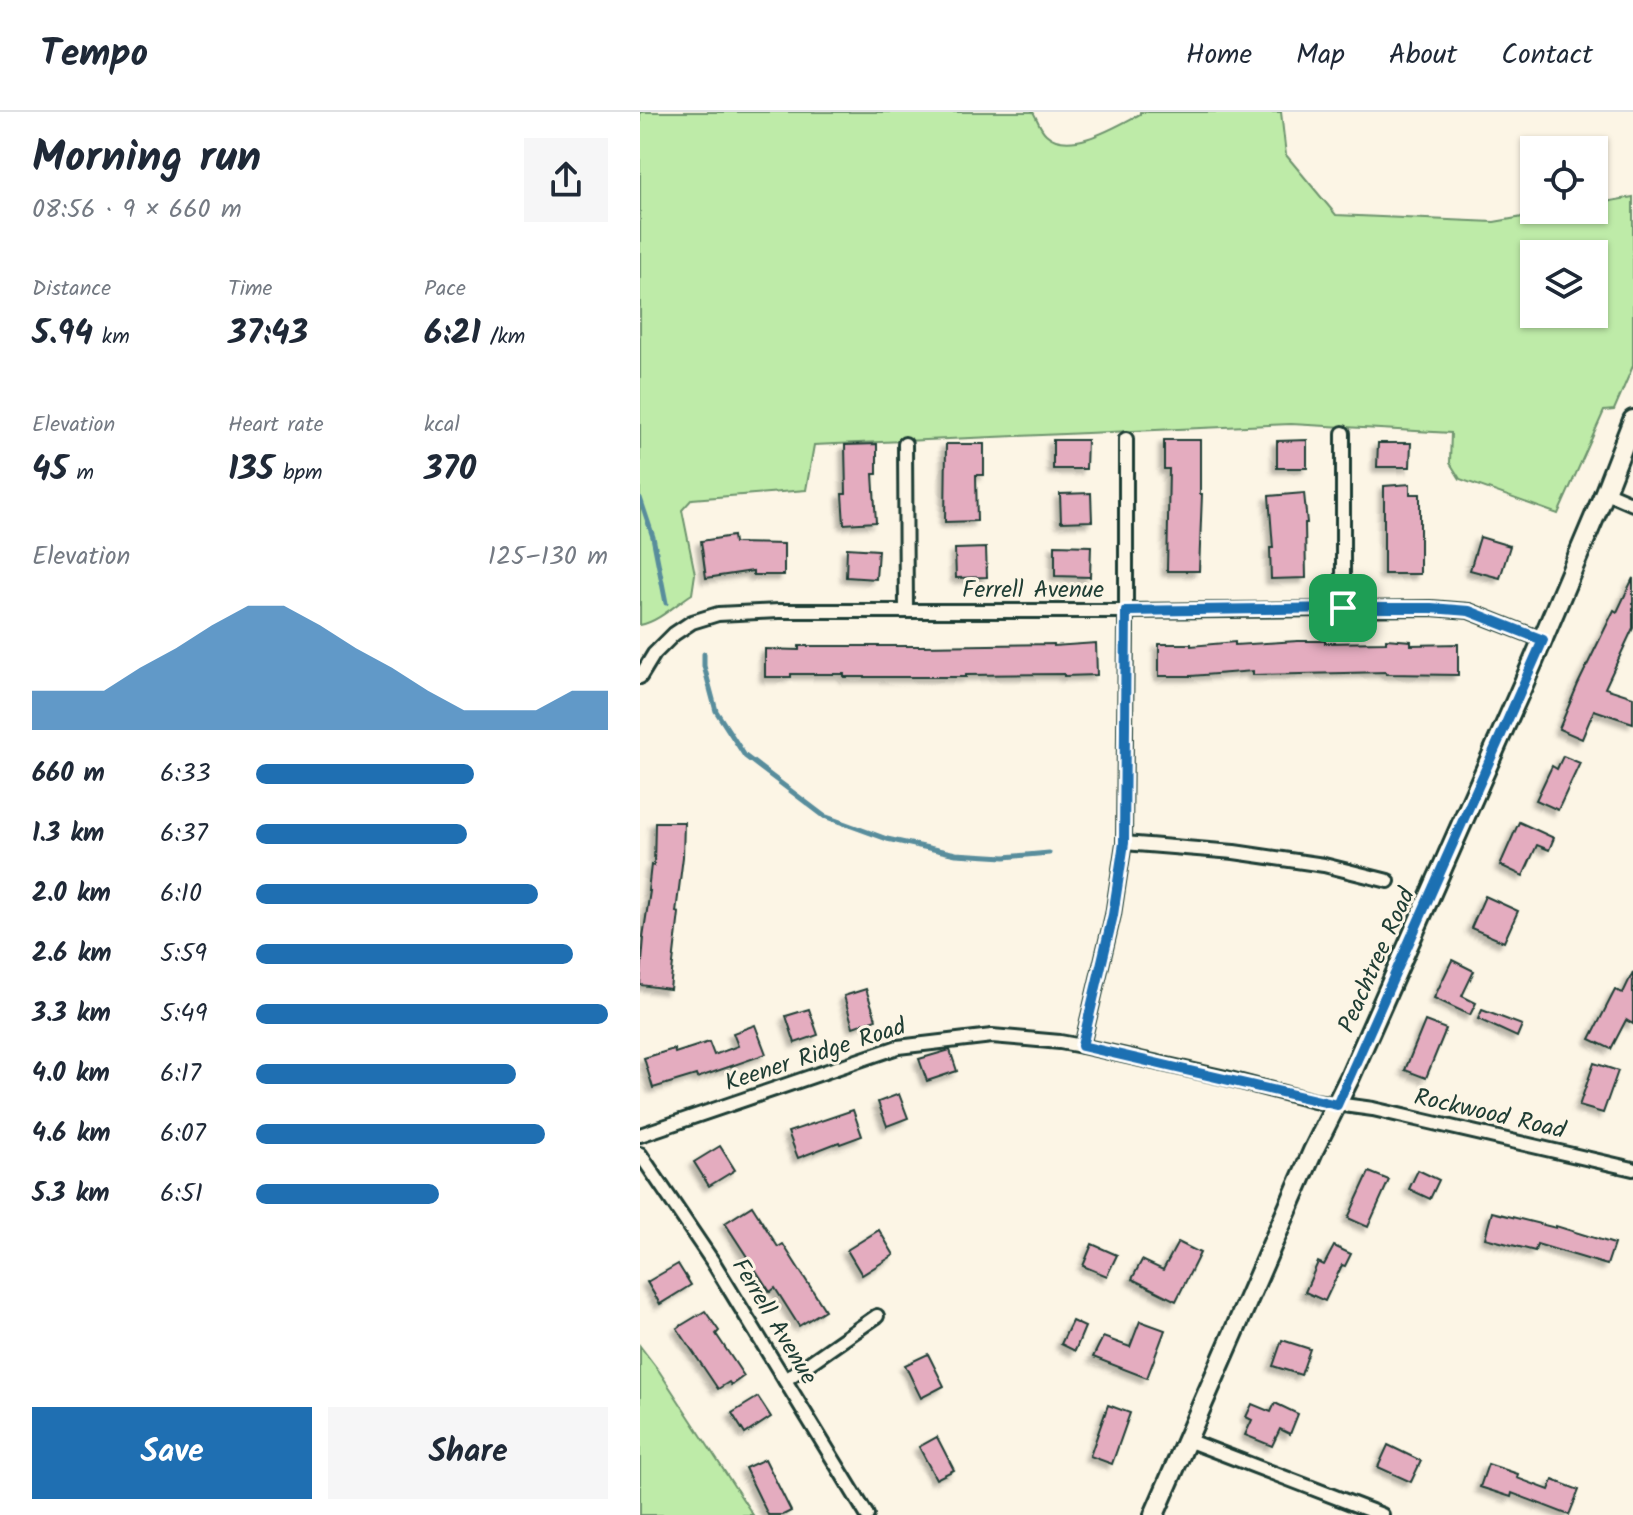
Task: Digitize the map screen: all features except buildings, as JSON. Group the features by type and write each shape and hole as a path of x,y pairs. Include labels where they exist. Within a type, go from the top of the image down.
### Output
{"street":[{"name":"Peachtree Road","path":"1154,1515 1313,1151 1337,1105 1543,640 1633,420"},
{"path":"1343,433 1343,608"},
{"path":"1082,1046 1113,915 1124,843 1126,439"},
{"path":"905,444 906,611"},
{"path":"1605,492 1633,504"},
{"name":"Ferrell Avenue","path":"640,677 654,654 674,634 692,622 718,614 779,611 1431,608 1469,611 1543,640"},
{"path":"1124,843 1294,860 1388,881"},
{"name":"Keener Ridge Road","path":"640,1135 898,1047 992,1036 1082,1046 1337,1105"},
{"name":"Rockwood Road","path":"1337,1105 1373,1109 1633,1169"},
{"name":"Ferrell Avenue","path":"640,1154 713,1262 867,1515"},
{"path":"785,1380 877,1316"},
{"path":"1187,1440 1382,1515"}],"green space":[{"path":"640,112 1033,112 1046,134 1067,142 1093,137 1140,112 1281,112 1286,155 1336,215 1494,222 1520,217 1520,224 1608,224 1608,201 1633,197 1633,366 1614,410 1604,411 1558,514 1460,479 1450,463 1451,433 1291,424 814,445 806,490 692,499 682,510 695,574 692,594 640,625"},
{"path":"640,1346 659,1371 753,1515 640,1515"}],"waterway":[{"path":"640,498 653,537 666,603"},
{"path":"704,654 704,666 716,711 745,756 824,816 887,839 956,854 1005,857 1049,853"}],"route":[{"path":"1343,608 1469,611 1543,640 1337,1105 1082,1046 1113,915 1124,843 1126,611 1343,608"}]}
